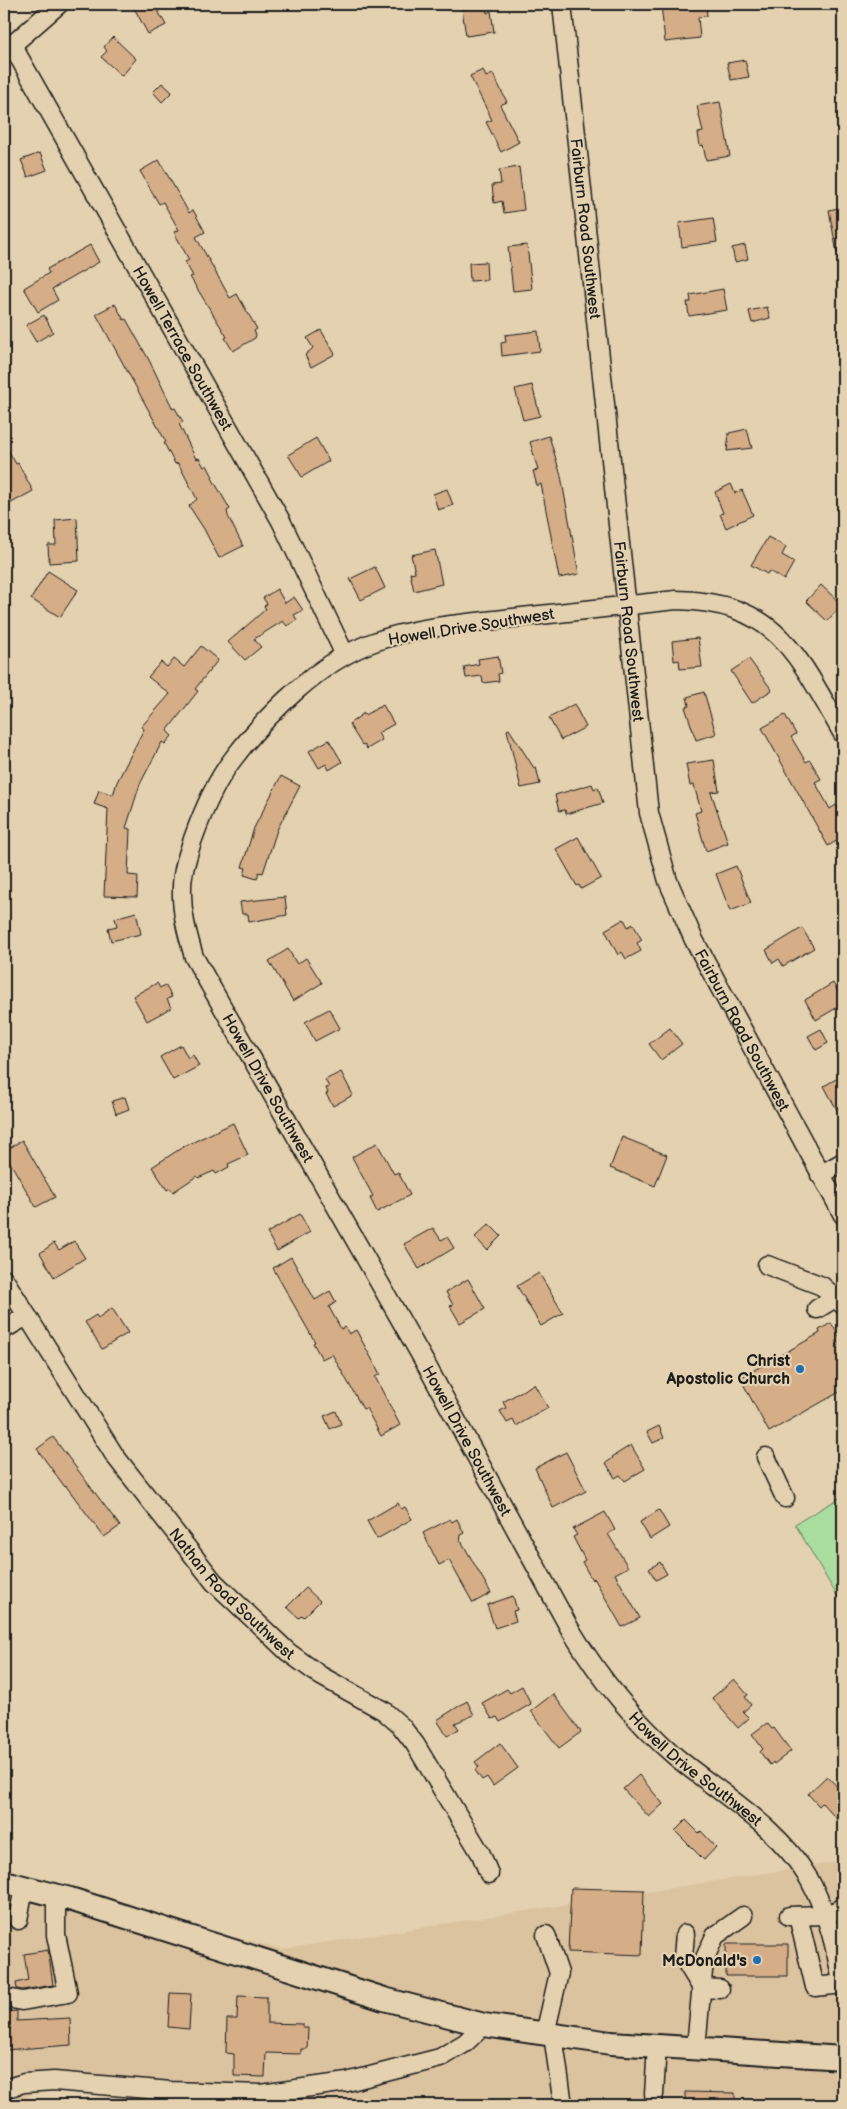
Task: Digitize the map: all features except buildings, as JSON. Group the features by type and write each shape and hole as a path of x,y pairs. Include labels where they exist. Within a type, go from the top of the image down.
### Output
{"main road":[{"path":"14,1884 56,1895 384,1999 484,2024 549,2035 611,2042 843,2058"}],"street":[{"path":"8,48 59,4"},
{"name":"Fairburn Road Southwest","path":"562,4 649,813 668,881 694,940 843,1215"},
{"name":"Howell Terrace Southwest","path":"8,48 281,520 344,655"},
{"name":"Howell Drive Southwest","path":"843,734 799,657 779,636 758,620 729,606 700,600 676,600 471,623 407,633 373,642 344,655 316,675 275,711 233,759 213,791 186,858 182,886 184,923 194,957 428,1368 570,1630 593,1667 618,1700 646,1730 769,1830 790,1853 808,1879 839,1947 843,1985"},
{"path":"820,1175 843,1162"},
{"path":"768,1265 822,1286 839,1302 817,1309"},
{"name":"Nathan Road Southwest","path":"4,1279 115,1456 214,1582 288,1652 321,1676 384,1711 401,1726 420,1752 481,1854 489,1874"},
{"path":"4,1329 27,1316"},
{"path":"766,1457 785,1498"},
{"path":"14,1884 18,1920"},
{"path":"7,1998 22,2001 68,1993 56,1935 56,1895"},
{"path":"843,1908 826,1915 794,1916 814,1987 843,1985"},
{"path":"696,2048 711,1989 704,1960 715,1936 744,1916"},
{"path":"685,1934 682,1958 711,1989"},
{"path":"546,1935 559,1973 549,2035 563,2105"},
{"path":"4,2089 24,2083 54,2082 173,2098 261,2094 347,2082 440,2058 465,2043 484,2024"},
{"path":"654,2095 657,2046"}],"shaded area":[{"path":"843,1861 843,2105 191,2105 186,2096 43,2089 10,2105 4,2105 4,1880 283,1949"}],"green space":[{"path":"843,1496 843,1606 795,1524"}],"place":[{"name":"Christ Apostolic Church","path":"800,1369"},
{"name":"McDonald's","path":"757,1960"}]}
